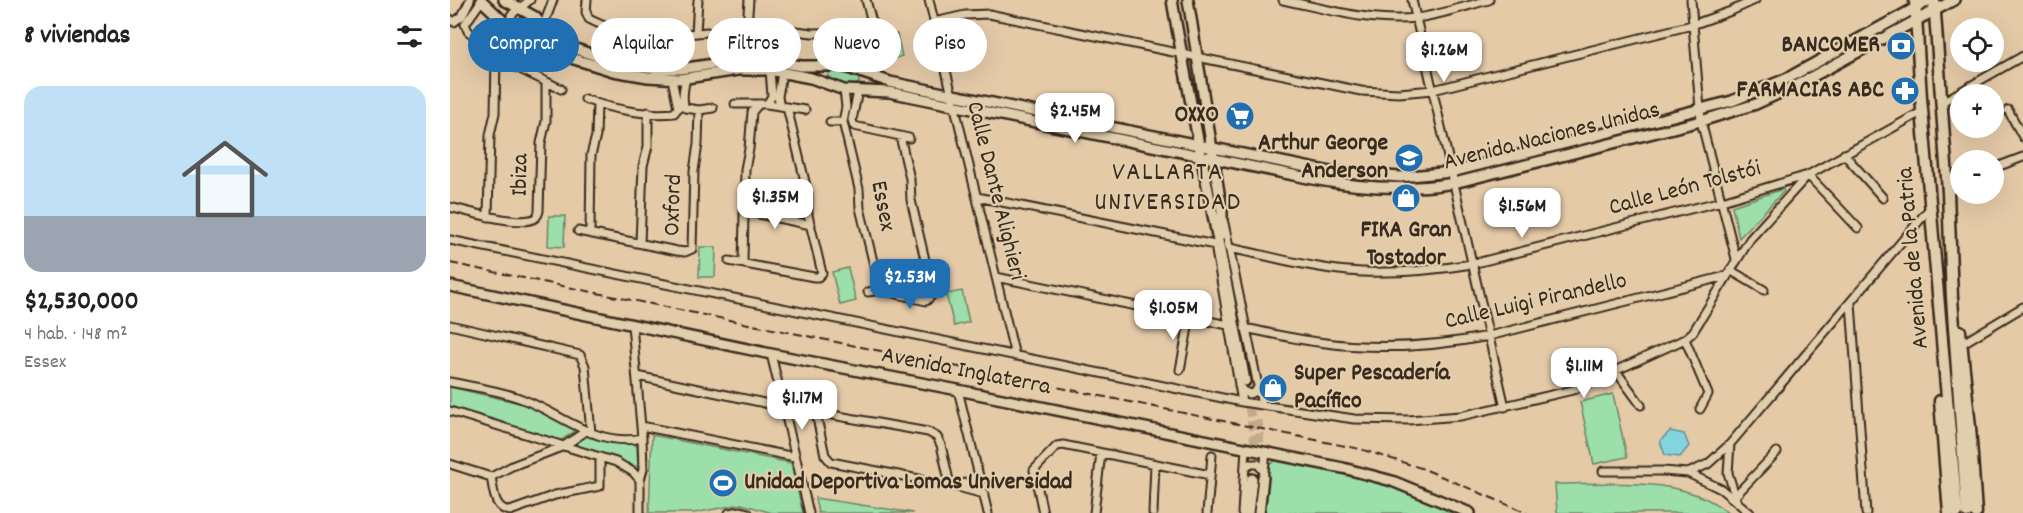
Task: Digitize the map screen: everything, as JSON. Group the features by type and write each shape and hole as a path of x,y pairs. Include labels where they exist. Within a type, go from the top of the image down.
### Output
{"main road":[{"name":"Avenida de la Patria","path":"1916,4 1930,208 1956,513"},
{"name":"Avenida de la Patria","path":"1935,5 1967,513"},
{"path":"1923,111 1930,108 1935,112 1939,167 1941,178 1948,192"},
{"path":"1952,289 1963,343 1976,513"},
{"path":"1937,290 1936,342 1948,513"}],"street":[{"path":"450,19 454,22 461,18 470,0"},
{"path":"468,18 482,0"},
{"name":"Avenida Naciones Unidas","path":"482,0 499,18"},
{"name":"Avenida Naciones Unidas","path":"504,0 537,18"},
{"path":"511,18 511,15 530,0"},
{"path":"547,18 553,0"},
{"path":"587,0 586,12 589,19 618,29 657,34 707,32"},
{"path":"696,33 698,0"},
{"path":"748,18 749,0"},
{"path":"801,32 860,33 871,30 873,26 866,0"},
{"name":"Calle Dante Alighieri","path":"929,0 933,18"},
{"path":"1172,0 1200,156 1249,384"},
{"path":"1188,0 1212,159 1245,328 1249,384 1242,402"},
{"path":"1283,0 1361,16 1417,18 1489,0"},
{"path":"1412,0 1505,407"},
{"path":"1691,0 1699,110 1736,259"},
{"path":"952,18 981,13 1361,91 1399,93 1433,90 1692,25 1731,12 1755,0"},
{"name":"Avenida Naciones Unidas","path":"859,72 890,82 1330,172 1400,177 1452,172 1699,110 1750,94 1786,79 1916,4 1930,0"},
{"name":"Avenida Naciones Unidas","path":"782,72 811,78 844,90 889,92 1212,159 1356,186 1413,188 1454,183 1733,112 1776,96 1916,21 1935,5 1954,0"},
{"path":"468,18 465,27 468,32"},
{"name":"Avenida Naciones Unidas","path":"579,51 636,66 680,69 707,65"},
{"path":"1942,102 2023,56"},
{"name":"Avenida Naciones Unidas","path":"579,60 630,75 672,79 725,72"},
{"name":"Ibiza","path":"488,216 490,135 495,112 496,72"},
{"path":"524,72 561,90"},
{"path":"743,262 745,169 752,112 772,96 765,72"},
{"path":"729,261 818,277 822,273 808,215 808,194 784,106 778,97 782,72"},
{"path":"827,72 830,86"},
{"name":"Calle Dante Alighieri","path":"946,72 1015,356"},
{"path":"866,74 868,84 860,91 852,120 853,124 909,138"},
{"path":"686,78 684,105 689,110 713,108"},
{"path":"585,99 623,110 669,113 678,110 672,79"},
{"name":"Ibiza","path":"450,207 488,216 530,220 538,214 541,143 546,121 546,84"},
{"name":"Essex","path":"844,90 846,107 843,122 860,189 860,208 880,290 926,300 932,297 934,291 911,200 910,179 900,136"},
{"path":"590,233 591,155 596,136 597,104"},
{"path":"735,104 763,104 806,110"},
{"name":"Oxford","path":"578,231 685,252 692,249 694,171 699,144 699,110"},
{"path":"2008,110 2023,137"},
{"name":"Calle León Tolstói","path":"1230,248 1319,267 1360,272 1419,271 1472,264 1722,201 1808,175 1923,111"},
{"name":"Oxford","path":"640,243 643,165 648,146 648,112"},
{"path":"830,122 843,122"},
{"path":"1844,154 1883,198"},
{"path":"2004,164 2023,157"},
{"path":"1700,409 1708,394 1685,339 1693,332 1736,259 1771,213 1808,175 1858,228"},
{"path":"977,197 1215,245"},
{"path":"1210,205 1228,325 1249,384 1262,405"},
{"path":"1688,473 1708,464 1730,444 1930,208"},
{"path":"744,211 811,225"},
{"path":"1222,211 1222,233 1249,384"},
{"name":"Avenida Inglaterra","path":"450,240 1242,402 1344,418 1408,420 1461,416 1505,407 1573,390 1685,339"},
{"path":"1728,273 1764,290"},
{"name":"Calle Luigi Pirandello","path":"1245,328 1320,342 1362,345 1438,344 1489,336 1728,273"},
{"path":"996,277 1228,325"},
{"name":"Avenida Inglaterra","path":"450,286 771,354 1266,452 1392,481 1470,513"},
{"path":"868,292 880,290"},
{"path":"1851,303 1866,513"},
{"path":"1963,343 2023,307"},
{"path":"1180,370 1190,317"},
{"path":"450,325 579,355 585,366 588,432"},
{"path":"632,325 642,438 643,469 640,480 640,513"},
{"path":"771,354 809,513"},
{"path":"1617,371 1641,405"},
{"path":"637,376 783,407"},
{"path":"450,382 518,397 588,432 616,440 642,438"},
{"path":"958,390 988,513"},
{"path":"450,411 624,465 640,480"},
{"path":"950,485 941,445 937,437 928,432 827,414 819,415 817,418 825,455 831,462 950,485 984,494"},
{"path":"641,426 795,457"},
{"path":"451,465 491,477 512,466 564,446 588,432"},
{"path":"1730,444 1727,458 1728,473 1736,499"},
{"path":"1043,513 1034,470 1053,449 1063,445 1210,476"},
{"path":"1242,513 1246,448"},
{"path":"1259,513 1266,452"},
{"path":"1736,499 1777,452"},
{"path":"1094,513 1101,453"},
{"path":"1717,455 1723,453 1727,458"},
{"path":"1207,513 1212,455"},
{"path":"491,477 497,504 502,510 510,511 555,495 600,486 600,457"},
{"path":"1153,513 1155,464"},
{"path":"1246,468 1250,464 1258,464 1263,475"},
{"path":"1603,471 1688,473 1721,489 1736,499 1750,513"},
{"path":"1248,513 1252,479"},
{"path":"950,485 966,483 982,485"},
{"path":"729,513 741,511 748,513"}],"green space":[{"path":"829,72 847,72 859,76 859,83 852,86 831,81 828,76"},
{"path":"1783,189 1784,191 1739,238 1732,206"},
{"path":"549,216 565,216 564,247 548,246"},
{"path":"700,247 716,247 715,277 699,277"},
{"path":"848,268 856,301 840,305 832,272"},
{"path":"962,291 969,322 954,326 946,294"},
{"path":"450,387 524,404 577,430 560,441 450,408"},
{"path":"1613,394 1627,457 1594,464 1580,402"},
{"path":"587,435 612,443 634,442 637,447 638,467 572,445"},
{"name":"Unidad Deportiva Lomas Universidad","path":"652,435 791,463 803,513 772,513 742,504 694,513 649,513"},
{"path":"1275,461 1375,481 1410,492 1460,513 1265,513 1270,464"},
{"path":"1622,483 1668,487 1690,492 1728,513 1559,513 1557,512 1555,484"},
{"path":"815,498 907,512 913,513 818,513"}],"water":[{"path":"1670,431 1684,434 1689,446 1680,457 1665,455 1660,441"}],"tunnel":[{"path":"1245,381 1255,444 1252,479"},
{"path":"1252,382 1255,400"},
{"path":"1258,420 1262,469"}],"railway":[{"path":"450,263 1360,449 1424,469 1527,513"}],"place":[{"name":"BANCOMER","path":"1901,46"},
{"name":"FARMACIAS ABC","path":"1905,91"},
{"name":"OXXO","path":"1240,116"},
{"name":"Arthur George Anderson","path":"1409,158"},
{"name":"FIKA Gran Tostador","path":"1406,198"},
{"name":"Super Pescadería Pacífico","path":"1273,388"},
{"name":"Unidad Deportiva Lomas Universidad","path":"723,483"}],"district":[{"name":"VALLARTA UNIVERSIDAD","path":"1168,188"}]}
